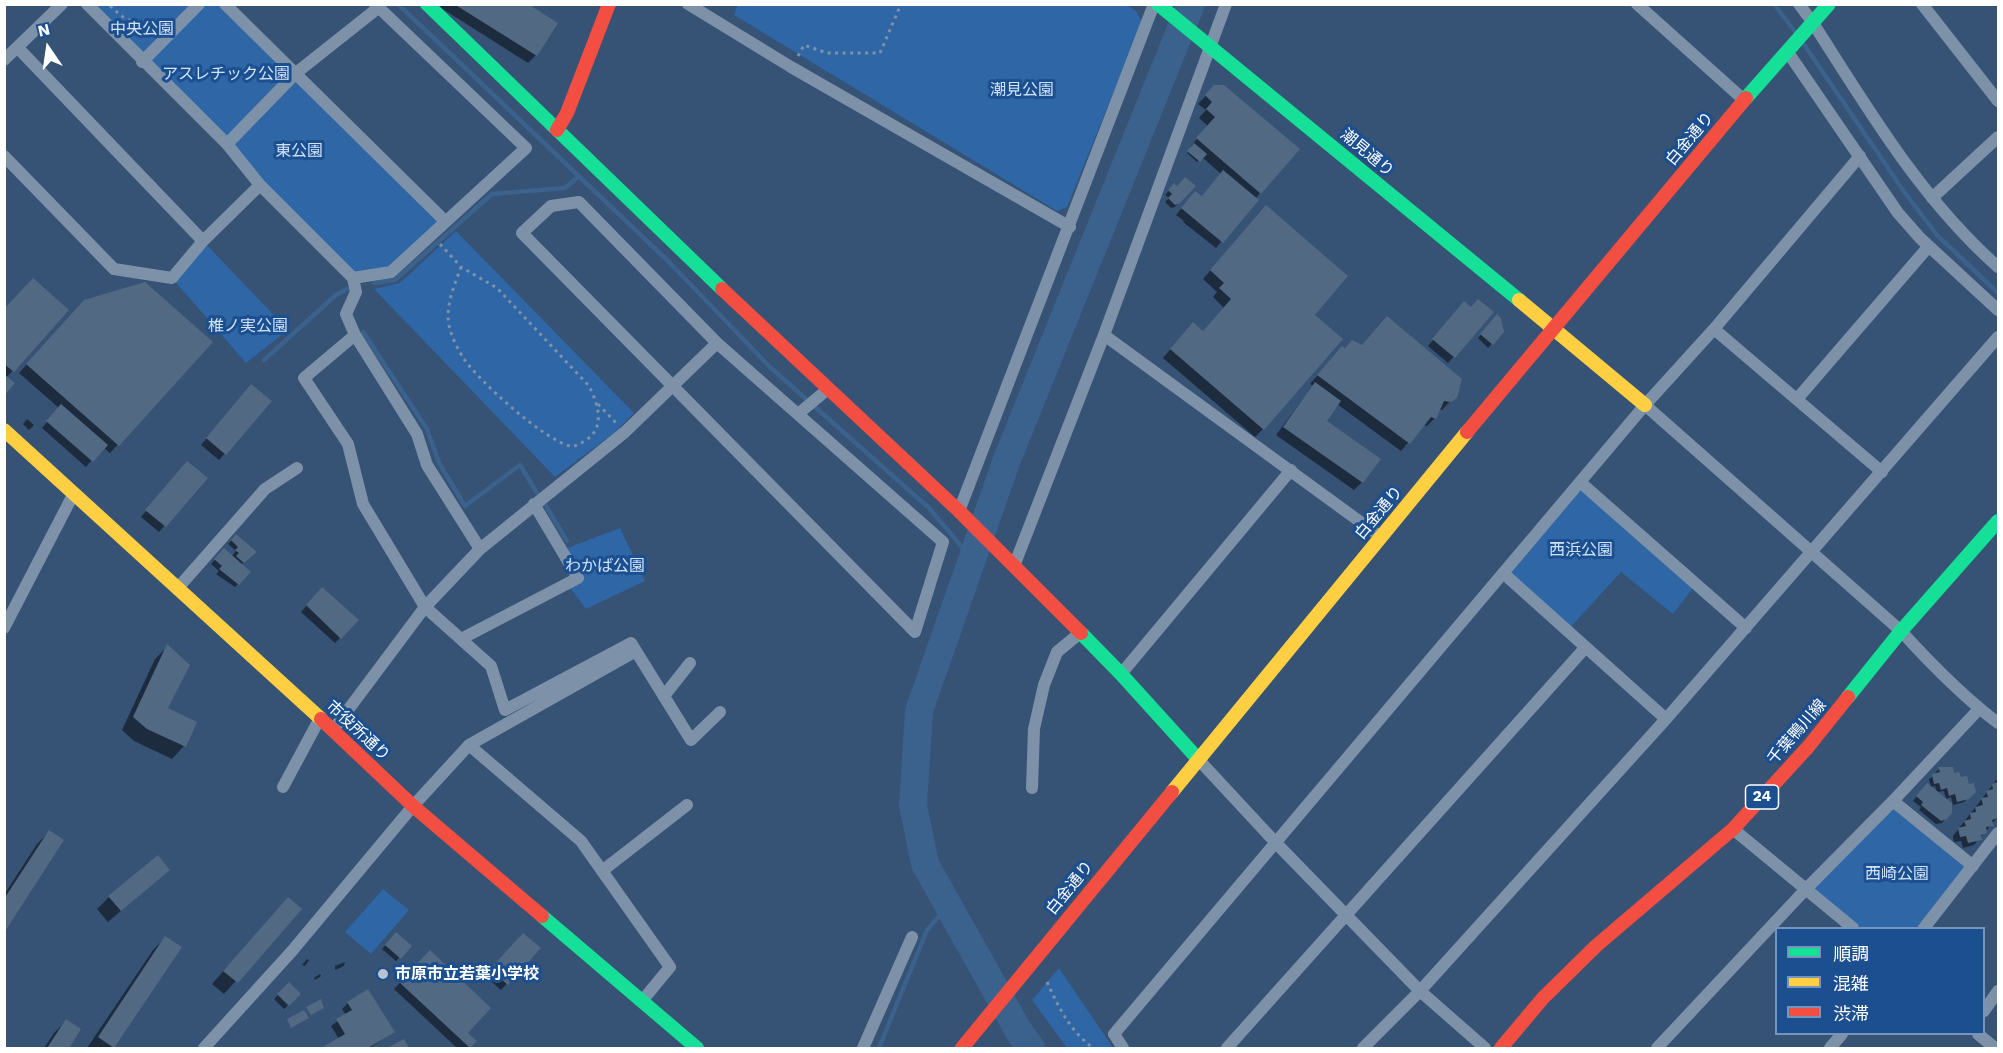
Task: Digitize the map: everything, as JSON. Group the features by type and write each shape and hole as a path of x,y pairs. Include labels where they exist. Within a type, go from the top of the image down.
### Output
{"street":[{"path":"4,60 62,4"},
{"path":"87,4 142,62 227,144 260,185 353,278 356,292 346,314 355,335 417,434 427,465 480,549"},
{"path":"142,62 199,4"},
{"path":"225,4 444,221"},
{"path":"427,4 556,130 959,511 1121,674 1275,842 1419,991 1485,1048"},
{"path":"556,130 567,113 609,4"},
{"path":"688,4 791,67 1070,227"},
{"path":"959,511 1156,4"},
{"name":"潮見通り","path":"1156,4 1211,46 1645,405"},
{"path":"1014,566 1104,335 1226,4"},
{"path":"1637,4 1744,100"},
{"path":"1799,4 1890,142 1932,198 1975,246 1998,267"},
{"name":"白金通り","path":"966,1044 1553,328 1744,100 1829,4"},
{"path":"1922,4 1998,101"},
{"path":"227,144 296,73 376,6 526,148 391,272 353,278"},
{"path":"18,48 203,241"},
{"path":"1787,51 1898,213 1929,246 1998,310"},
{"path":"1932,198 1998,137"},
{"path":"4,156 114,269 172,278 203,241 260,185"},
{"path":"1123,1048 1114,1034 1645,405 1714,329 1860,156"},
{"path":"579,202 717,343 943,542 915,632 672,387 522,233 551,207 579,202"},
{"path":"1797,399 1929,246"},
{"path":"1714,329 1882,472"},
{"path":"355,335 304,378 348,444 363,504 425,607 491,666 505,710 631,643 691,740 720,711"},
{"path":"1104,335 1381,537"},
{"path":"1363,1048 1419,991 1666,719 1998,337"},
{"path":"333,730 425,607 480,549 625,432 717,343"},
{"path":"798,414 828,389"},
{"path":"1645,405 1901,631 1930,663 1979,709 1998,723"},
{"name":"市役所通り","path":"4,430 320,717 413,806 697,1048"},
{"path":"177,589 265,489 297,468"},
{"path":"1121,674 1291,470"},
{"path":"1580,483 1746,627"},
{"path":"4,628 74,494"},
{"path":"461,639 578,578 534,504"},
{"name":"千葉鴨川線","path":"1501,1048 1543,998 1596,946 1733,829 1808,747 1901,631 1998,521"},
{"path":"1503,573 1666,719"},
{"path":"1032,788 1034,729 1044,685 1058,651 1080,633"},
{"path":"1227,1048 1585,648"},
{"path":"204,1048 292,951 413,806 469,745 636,651"},
{"path":"664,696 690,663"},
{"path":"1657,1048 1806,888 1893,801 1979,709"},
{"path":"284,787 320,717"},
{"path":"469,745 581,841 670,967 642,1001"},
{"path":"1893,801 1973,866"},
{"path":"602,871 687,805"},
{"path":"1733,829 1852,927"},
{"path":"1925,927 1998,833"},
{"path":"863,1048 912,938"},
{"path":"1985,1008 1998,991"},
{"path":"1830,1048 1841,1035"},
{"path":"1979,1035 1995,1048"}],"path":[{"path":"109,4 123,17 165,38"},
{"path":"791,67 804,45 827,53 880,53 902,4"},
{"path":"447,252 461,267 497,288 589,386 597,403 625,432"},
{"path":"461,267 452,291 448,324 463,358 481,378 545,434 571,446 577,446 590,438 598,427 597,403"},
{"path":"1047,982 1066,1020 1080,1037 1094,1048"}],"green space":[{"name":"潮見公園","path":"738,4 1125,4 1136,11 1142,22 1067,207 1057,211 734,15"},
{"path":"87,5 225,5 445,221 391,272 353,278"},
{"path":"456,231 634,413 614,433 555,477 374,289 400,283"},
{"name":"椎ノ実公園","path":"203,241 288,330 246,363 172,278"},
{"name":"西浜公園","path":"1580,482 1696,584 1673,614 1621,572 1567,631 1503,573"},
{"name":"わかば公園","path":"620,528 645,581 586,609 567,584 578,578 562,550"},
{"name":"西崎公園","path":"1893,801 1973,866 1925,927 1852,927 1806,889"},
{"path":"383,889 409,910 371,954 345,932"},
{"path":"1059,968 1113,1048 1067,1048 1032,1000"}],"building":[{"path":"454,4 528,4 558,23 537,56"},
{"path":"1214,85 1224,85 1300,149 1261,194 1196,138 1215,117 1206,109 1212,102 1205,95"},
{"path":"1194,143 1207,154 1200,162 1187,151"},
{"path":"1223,170 1259,200 1223,243 1181,208 1195,191 1202,196"},
{"path":"1185,177 1196,186 1180,203 1175,205 1168,198 1172,194 1168,190 1174,183 1177,186"},
{"path":"1266,205 1348,276 1315,315 1343,339 1264,430 1170,349 1193,322 1203,331 1231,299 1219,288 1224,283 1210,270"},
{"path":"33,278 69,310 14,372 4,364 4,309"},
{"path":"145,282 213,342 119,446 26,364 84,300"},
{"path":"1478,299 1494,312 1455,358 1432,339 1464,301 1471,307"},
{"path":"1497,314 1501,318 1504,332 1493,345 1480,334"},
{"path":"1387,316 1462,379 1457,398 1451,402 1444,401 1436,419 1431,417 1410,444 1317,375 1342,346 1345,348 1352,340 1362,345"},
{"path":"4,374 15,383 4,396"},
{"path":"1315,382 1341,401 1327,421 1381,459 1363,483 1283,427"},
{"path":"251,384 272,401 226,455 206,438"},
{"path":"61,404 108,445 93,462 46,421"},
{"path":"187,461 208,478 166,527 145,510"},
{"path":"236,534 257,552 244,563 236,556 239,553 235,550 238,547 231,540"},
{"path":"224,548 251,572 239,585 219,569 222,566 214,559"},
{"path":"322,587 359,620 341,639 306,605"},
{"path":"167,644 190,665 168,708 197,722 186,747 147,729 133,717"},
{"path":"1938,767 1953,767 1954,773 1959,772 1961,777 1967,776 1969,784 1974,783 1976,792 1969,799 1957,802 1955,794 1949,796 1947,788 1941,790 1939,783 1934,784 1932,774 1940,772"},
{"path":"1998,782 1998,818 1992,820 1994,826 1986,827 1987,833 1981,835 1982,840 1968,843 1966,836 1960,837 1958,828 1966,826 1964,821 1971,819 1970,813 1976,812 1975,807 1983,805 1981,798 1988,797 1986,791 1993,789 1992,784"},
{"path":"1927,783 1952,803 1952,813 1947,819 1941,821 1921,805 1923,802 1916,796"},
{"path":"49,830 64,840 4,933 4,899"},
{"path":"158,855 170,870 121,911 108,896"},
{"path":"288,897 302,909 238,983 223,971"},
{"path":"396,932 412,946 401,959 385,945"},
{"path":"523,933 541,948 508,985 490,969"},
{"path":"165,936 182,947 114,1048 98,1037"},
{"path":"430,950 491,1008 468,1033 477,1041 470,1048 399,982"},
{"path":"289,982 301,994 289,1006 277,994"},
{"path":"368,989 395,1032 368,1048 321,1048 345,1034 336,1019 352,1010 347,1002"},
{"path":"321,999 324,1008 311,1015 306,1007"},
{"path":"304,1010 309,1018 291,1028 287,1019"},
{"path":"66,1019 81,1029 69,1048 47,1048"},
{"path":"404,1039 409,1048 387,1048"}],"waterway":[{"path":"398,4 668,261 770,367 929,508 972,559"},
{"path":"1031,1048 1018,1030 925,864 913,805 919,711 1006,462 1191,4"},
{"path":"1774,4 1796,33"},
{"path":"1801,40 1905,193 1937,235 1998,293"},
{"path":"374,283 395,280 492,194 565,188 579,176"},
{"path":"264,360 336,295 347,289"},
{"path":"363,332 427,429 439,463 465,506 520,465 537,493"},
{"path":"546,506 567,541"},
{"path":"879,1048 927,930 948,906"}],"traffic: fast":[{"path":"427,4 722,289"},
{"path":"1158,4 1519,300"},
{"path":"1746,98 1829,4"},
{"path":"1848,697 1901,631 1998,521"},
{"path":"1081,633 1198,759"},
{"path":"542,916 697,1048"}],"traffic: slow":[{"path":"1519,300 1645,405"},
{"path":"4,430 321,719"},
{"path":"1172,792 1467,432"}],"traffic: jam":[{"path":"557,130 567,113 609,4"},
{"path":"1467,432 1746,98"},
{"path":"722,289 959,511 1081,633"},
{"path":"1501,1048 1543,998 1596,946 1733,829 1808,747 1848,697"},
{"path":"321,719 413,806 542,916"},
{"path":"962,1048 1172,792"}],"place":[{"name":"市原市立若葉小学校","path":"383,974"}],"park label":[{"name":"中央公園","path":"142,29"},
{"name":"アスレチック公園","path":"226,74"},
{"name":"東公園","path":"299,151"}]}
